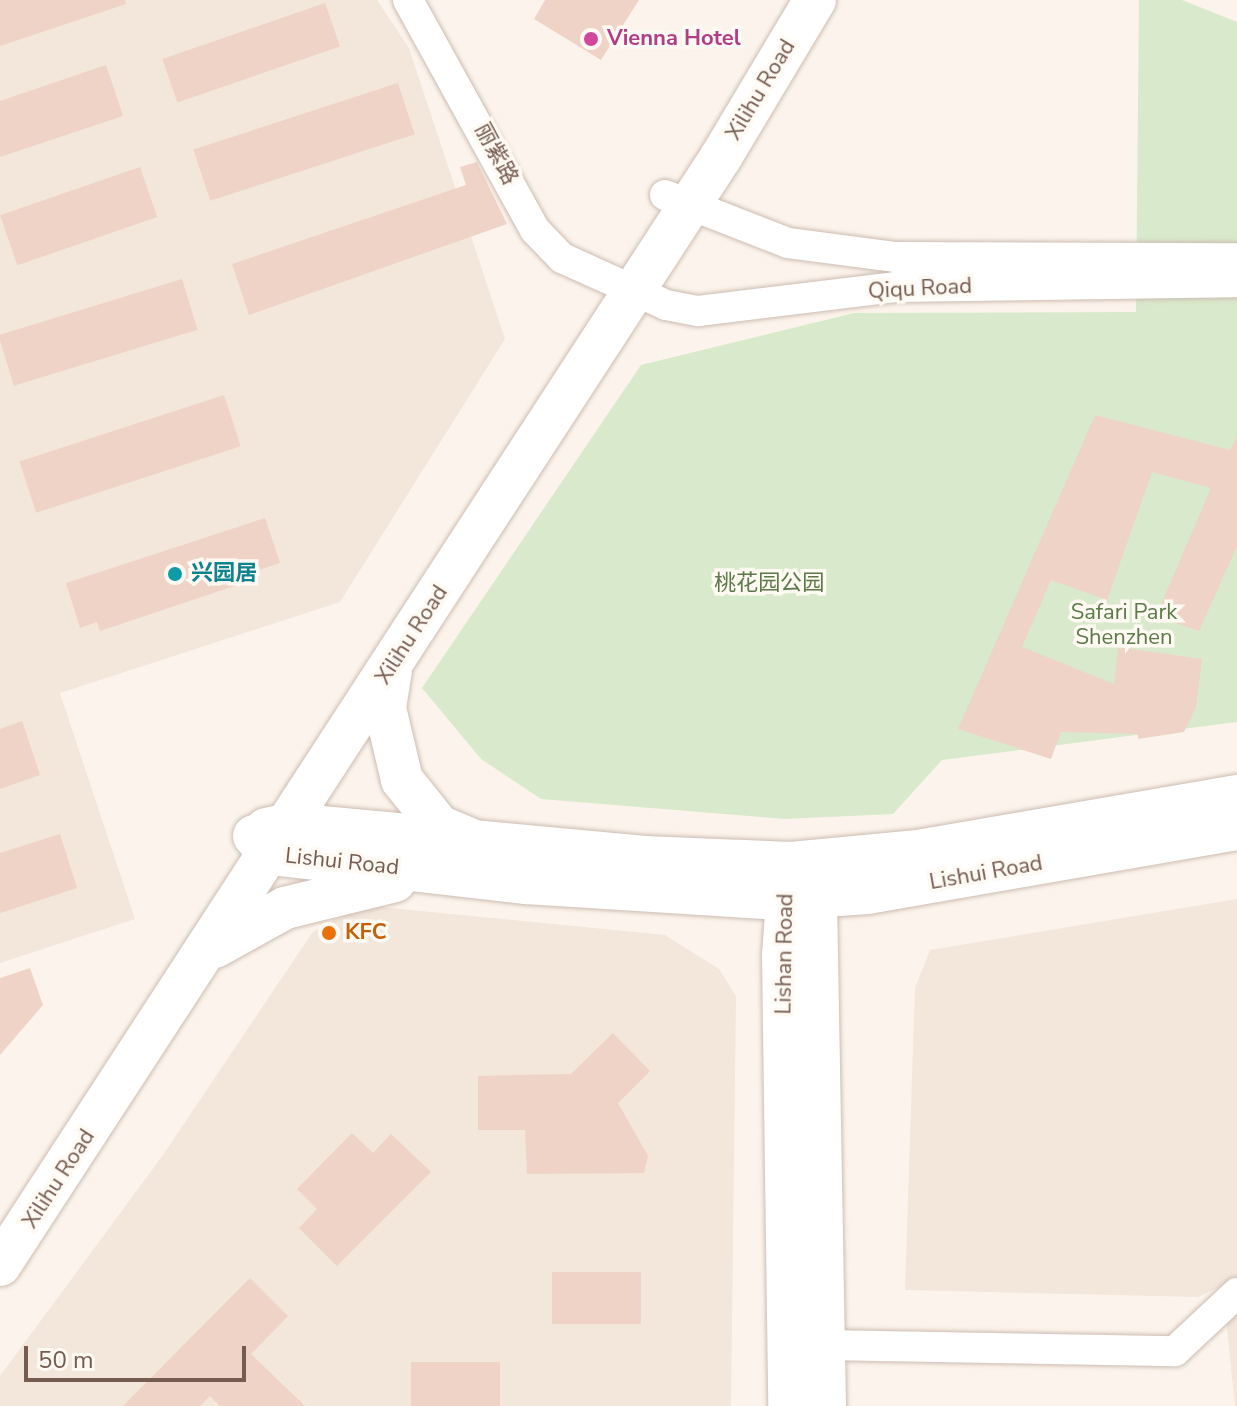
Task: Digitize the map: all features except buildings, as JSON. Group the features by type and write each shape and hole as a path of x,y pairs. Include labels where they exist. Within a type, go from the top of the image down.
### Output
{"street":[{"name":"丽紫路","path":"408,0 535,230 562,258 621,287"},
{"name":"Xilihu Road","path":"677,201 783,0"},
{"name":"Xilihu Road","path":"0,1265 205,955 270,837 621,287 815,0"},
{"name":"Qiqu Road","path":"677,201 788,243 896,257 1237,258"},
{"name":"Qiqu Road","path":"621,287 698,311 895,287 1237,282"},
{"name":"Xilihu Road","path":"0,1217 392,665 621,287"},
{"path":"205,955 247,926 326,894 468,859 402,780 385,708 392,665"},
{"name":"Lishui Road","path":"797,886 918,851 1237,796"},
{"name":"Lishui Road","path":"270,837 468,859 720,899 797,886 1237,829"},
{"name":"Lishan Road","path":"797,886 825,1406"},
{"name":"Lishan Road","path":"789,1406 797,886"},
{"path":"824,1345 1175,1351 1237,1293"}],"shaded area":[{"name":"兴园居","path":"0,0 377,0 409,48 505,339 340,602 60,693 135,919 0,963"},
{"path":"1237,899 1237,1279 1198,1297 905,1290 915,988 930,950"},
{"path":"359,905 665,935 719,969 736,996 731,1406 0,1406 0,1376 163,1155 312,933"},
{"path":"1237,1302 1237,1406 1235,1406 1225,1308"}],"green space":[{"name":"桃花园公园","path":"1139,0 1182,0 1237,22 1237,722 942,760 893,814 785,819 541,799 481,759 422,688 641,365 854,313 1136,312"}],"place":[{"name":"Vienna Hotel","path":"591,39"},
{"name":"兴园居","path":"175,574"},
{"name":"KFC","path":"329,933"}],"park label":[{"name":"Safari Park Shenzhen","path":"1124,624"}]}
